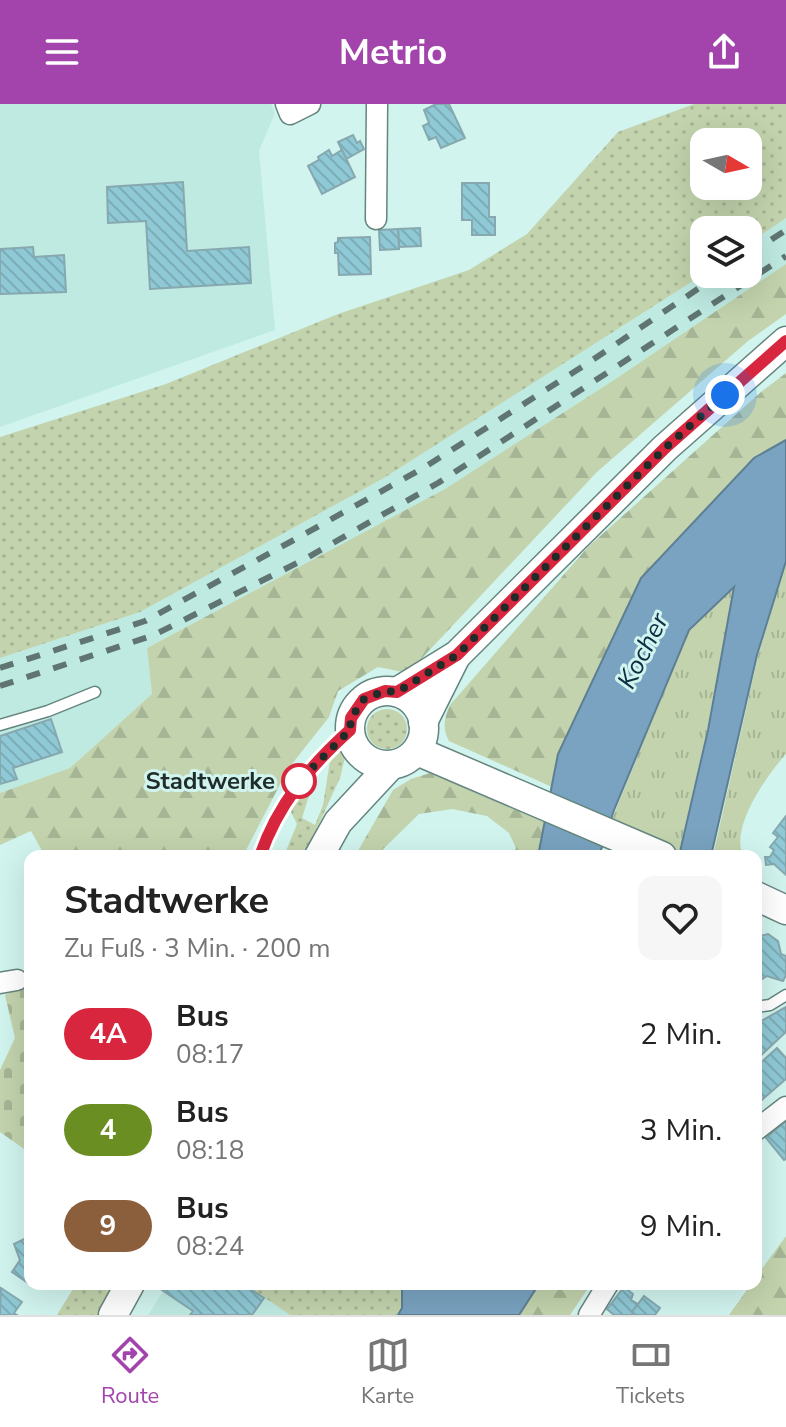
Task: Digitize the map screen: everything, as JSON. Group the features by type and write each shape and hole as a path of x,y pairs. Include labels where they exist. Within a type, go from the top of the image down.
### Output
{"main road":[{"path":"397,692 457,655 665,448 786,341"},
{"path":"423,722 457,655"},
{"path":"338,822 353,740 351,718 364,699 385,691 397,692 416,704 423,722 423,740 408,759 391,765 372,763 353,740"},
{"path":"417,751 648,850"},
{"path":"322,850 338,822 391,765"},
{"path":"762,899 786,910"},
{"path":"113,1315 127,1290"}],"street":[{"path":"288,109 310,104"},
{"path":"376,219 377,104"},
{"path":"762,1125 786,1107"},
{"path":"589,1315 604,1290"}],"lane":[{"path":"0,725 48,711 95,692"},
{"path":"262,850 296,784 353,740"},
{"path":"762,1006 786,995"}],"shaded area":[{"path":"0,104 271,104 275,113 259,151 275,330 0,427"},
{"path":"786,218 786,264 762,280 762,234"},
{"path":"690,283 690,288 750,288 445,489 147,648 152,694 70,768 0,793 0,658 140,612 384,478"},
{"path":"164,1290 254,1290 290,1315 148,1315"}],"green space":[{"path":"694,104 786,104 786,218 762,234 762,216 690,216 690,283 384,478 140,612 0,658 0,437 166,384 338,314 469,270 527,234 618,132"},
{"path":"786,264 786,314 748,341 597,472 408,673 378,667 338,691 329,717 288,769 246,850 42,850 31,831 0,845 0,793 70,768 152,694 147,648 445,489 750,288 762,288 762,280"},
{"path":"786,373 786,440 754,458 641,578 558,754 552,787 449,741 445,723 450,705 588,547"},
{"path":"786,562 786,754 752,802 742,831 742,850 714,850 758,656"},
{"path":"734,586 707,730 679,850 638,850 605,836 689,630"},
{"path":"387,709 401,715 407,729 401,743 387,749 373,743 367,729 373,715"},
{"path":"340,747 347,749 340,778 307,850 286,850 297,824 289,808 318,767 302,818 315,825 323,805 330,761 327,757"},
{"path":"430,773 546,823 539,850 515,850 509,833 487,816 452,809 419,814 382,850 358,850 393,790 411,779"},
{"path":"24,985 24,1149 0,1132 0,1070 15,1038 5,995"},
{"path":"786,1236 786,1315 729,1315 747,1290 762,1290 762,1269"},
{"path":"72,1290 114,1290 101,1315 57,1315"},
{"path":"254,1290 402,1290 402,1308 398,1315 290,1315"},
{"path":"535,1290 587,1290 570,1315 519,1315"}],"water":[{"name":"Kocher","path":"786,440 786,561 757,655 712,850 680,850 708,730 734,587 689,630 614,810 601,850 539,850 558,754 641,578 754,458"},
{"path":"402,1290 535,1290 519,1315 398,1315 402,1308"}],"building":[{"path":"436,104 449,104 465,138 441,148 436,137 429,140 423,126 429,123 424,110"},
{"path":"353,135 364,149 346,159 338,142"},
{"path":"329,150 332,156 342,150 355,177 322,194 308,166"},
{"path":"183,182 187,251 249,247 251,283 150,289 146,221 108,223 107,187"},
{"path":"462,183 489,183 489,217 495,217 495,235 472,235 472,220 462,220"},
{"path":"420,228 421,246 399,247 398,229"},
{"path":"398,229 399,249 380,250 379,230"},
{"path":"370,237 371,274 339,275 338,253 335,253 338,238"},
{"path":"33,247 34,257 64,255 66,292 0,294 0,249"},
{"path":"51,719 62,752 13,768 17,779 0,784 0,736"},
{"path":"786,816 786,875 774,864 766,865 765,857 770,857 774,850 770,847 778,837 773,833"},
{"path":"768,934 778,941 781,954 786,956 783,981 767,976 762,979 762,936"},
{"path":"786,1007 786,1032 762,1054 762,1021"},
{"path":"777,1048 786,1058 786,1079 762,1100 762,1062"},
{"path":"786,1121 786,1159 784,1160 766,1138"},
{"path":"24,1239 24,1280 12,1272 20,1260 14,1244"},
{"path":"1,1288 22,1302 14,1313 17,1315 0,1315"},
{"path":"162,1290 252,1290 264,1298 252,1315 190,1315 193,1311"},
{"path":"622,1290 633,1294 631,1300 638,1304 632,1312 636,1315 614,1315 607,1309"},
{"path":"644,1296 660,1308 655,1315 636,1315 632,1312"}],"railway":[{"path":"762,246 786,230"},
{"path":"0,686 154,635 305,559 438,483 786,256"},
{"path":"0,668 145,621 425,467 699,288"}],"bus line":[{"name":"4A","path":"262,850 296,784 350,730 351,718 364,699 374,693 397,692 457,655 665,448 786,341"}],"place":[{"name":"Stadtwerke","path":"299,781"}],"route":[{"path":"299,781 296,784 327,750 350,730 351,718 364,699 374,693 397,692 457,655 665,448 725,395"}]}
